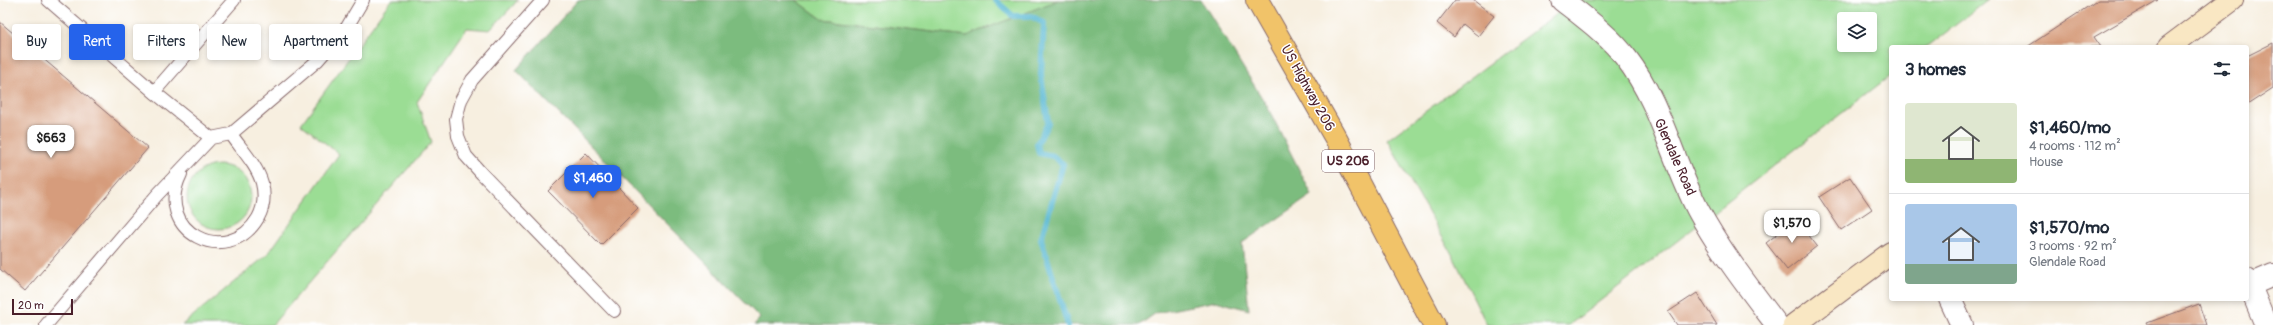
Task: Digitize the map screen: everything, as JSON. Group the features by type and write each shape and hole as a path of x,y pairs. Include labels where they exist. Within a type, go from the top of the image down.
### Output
{"highway":[{"name":"US Highway 206","path":"1257,0 1334,135 1434,325"}],"street":[{"name":"Glendale Road","path":"1562,0 1594,24 1631,64 1642,82 1698,209 1723,252 1776,325"},
{"path":"2172,45 2232,0"},
{"path":"1794,325 1889,254"},
{"path":"2249,282 2273,275"},
{"path":"2249,284 2266,325"},
{"path":"1951,301 1962,325"}],"lane":[{"path":"48,0 154,92 211,138"},
{"path":"154,92 234,0"},
{"path":"46,325 157,195 211,138 231,134 327,50 347,27 363,0"},
{"path":"543,0 472,80 458,110 458,136 466,156 482,174 614,311"},
{"path":"183,169 176,184 173,199 178,216 189,231 205,240 221,242 236,238 246,232 254,224 261,212 263,191 262,182 249,159 231,134"}],"green space":[{"path":"391,0 518,0 490,30 467,28 417,102 431,142 272,325 182,325 268,254 339,154 301,124 347,60 362,60 362,40"},
{"path":"578,0 796,0 822,19 967,36 1058,0 1201,0 1267,106 1312,195 1242,243 1249,310 1216,301 1156,313 1139,325 754,325 760,318 516,70"},
{"path":"796,0 1058,1 967,36 822,19"},
{"path":"1575,0 1988,0 1930,45 1889,45 1889,77 1569,325 1487,325 1453,256 1387,140"},
{"path":"219,165 237,170 242,174 246,179 251,197 246,215 242,220 237,224 219,229 201,224 196,220 192,215 187,197 192,179 196,174 201,170"}],"building":[{"path":"1455,0 1473,0 1494,16 1478,36 1463,24 1454,37 1437,23"},
{"path":"2098,0 2158,0 2094,37 2100,45 2030,45"},
{"path":"0,22 12,32 12,60 45,60 148,148 25,291 0,269"},
{"path":"2273,43 2273,88 2249,104 2249,55"},
{"path":"586,153 638,208 601,245 548,191"},
{"path":"1850,177 1872,209 1841,230 1819,197"},
{"path":"1796,219 1817,246 1787,270 1766,243"},
{"path":"1697,293 1717,325 1677,325 1668,312"},
{"path":"2199,304 2206,325 2148,325 2147,323"}],"waterway":[{"path":"995,0 1013,16 1031,16 1044,23 1041,74 1048,123 1037,144 1039,153 1053,156 1063,164 1041,239 1068,325"}]}
